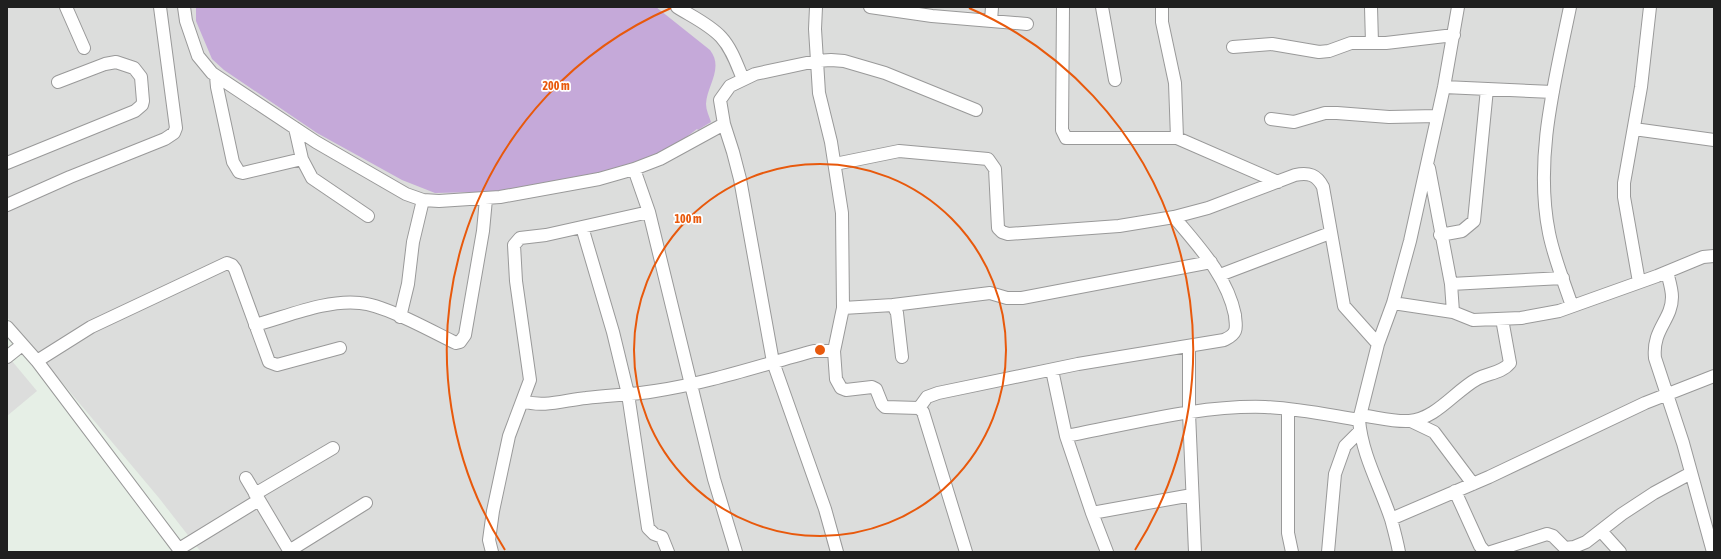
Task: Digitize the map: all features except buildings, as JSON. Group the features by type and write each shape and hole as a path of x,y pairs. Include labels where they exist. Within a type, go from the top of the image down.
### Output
{"street":[{"path":"66,7 84,48"},
{"path":"7,206 70,177 165,139 174,133 176,128 160,7"},
{"path":"184,7 188,28 198,56 203,65 216,76 295,128 363,170 406,194 423,200 486,199 536,192 599,179 634,169 660,159 724,124"},
{"path":"677,7 713,29 722,38 730,49 743,79"},
{"path":"816,7 816,61 819,93 835,164 842,221 843,308 834,351 836,379 841,388 846,390 872,387 876,389 882,404 885,407 919,408"},
{"path":"870,7 932,16 1027,24"},
{"path":"991,21 992,7"},
{"path":"1063,7 1062,130 1066,138 1177,138 1278,182"},
{"path":"1102,7 1115,80"},
{"path":"1162,7 1162,22 1175,83 1177,138"},
{"path":"1371,7 1372,43"},
{"path":"1328,552 1335,474 1345,446 1359,422 1378,344 1393,303 1410,241 1444,87 1458,7"},
{"path":"1570,7 1546,128 1543,162 1545,207 1549,233 1572,306"},
{"path":"1639,282 1624,197 1650,7"},
{"path":"1233,46 1272,44 1319,52 1330,51 1351,43 1372,43 1454,35"},
{"path":"837,552 825,509 773,362 740,180 724,124 720,100 730,86 755,74 816,61 844,61 885,73 976,110"},
{"path":"7,163 135,111 142,105 143,101 142,77 139,72 116,62 105,64 58,82"},
{"path":"216,76 233,162 239,172 243,174 302,159"},
{"path":"1444,87 1554,92"},
{"path":"1440,235 1462,232 1474,221 1476,213 1486,89"},
{"path":"1271,118 1294,122 1325,113 1389,117 1437,116"},
{"path":"295,128 302,159 310,174 319,184 368,216"},
{"path":"1634,130 1714,140"},
{"path":"835,164 887,152 899,151 988,159 995,169 998,228 1002,232 1008,234 1119,226 1174,217 1208,208 1305,173 1311,174 1319,180 1323,188 1344,306 1378,344"},
{"path":"1427,159 1440,235 1451,284 1453,312"},
{"path":"634,169 649,212 664,266 690,384 714,479 736,552"},
{"path":"255,325 320,307 346,302 361,303 378,307 456,343 463,340 483,230 486,199"},
{"path":"400,317 408,284 413,242 423,200"},
{"path":"492,552 489,540 492,511 509,436 530,380 530,369 516,281 514,245 520,238 582,227 649,212"},
{"path":"919,408 927,397 938,393 1052,370 1224,340 1231,337 1236,330 1233,308 1220,275 1174,217"},
{"path":"582,227 613,332 628,394 648,528 654,534 662,537 668,552"},
{"path":"1220,275 1330,233"},
{"path":"1393,303 1453,312 1473,320 1521,318 1572,306 1703,258 1714,256"},
{"path":"843,308 893,305 990,293 1007,298 1022,298 1211,262"},
{"path":"37,361 91,327 227,263 232,265 235,269 266,359 272,365 340,348"},
{"path":"1667,272 1672,298 1670,308 1656,337 1654,348 1655,358 1691,473 1713,552"},
{"path":"1451,284 1562,278"},
{"path":"893,305 897,313 902,357"},
{"path":"1066,436 1189,413 1244,407 1288,409 1359,422 1411,421 1429,414 1476,379 1506,367 1510,363 1502,319"},
{"path":"7,327 37,361 180,550 257,497 333,448"},
{"path":"7,357 22,344"},
{"path":"1189,346 1189,413 1195,552"},
{"path":"523,401 532,404 540,404 655,392 814,351 834,351"},
{"path":"1052,370 1066,436 1092,514 1107,552"},
{"path":"1391,519 1473,484 1667,394 1714,376"},
{"path":"919,408 926,417 966,552"},
{"path":"1288,409 1288,533 1292,552"},
{"path":"1411,421 1434,432 1473,484"},
{"path":"1359,422 1370,467 1391,519 1400,552"},
{"path":"1491,552 1547,534 1553,536 1561,549 1579,546 1654,493 1691,473"},
{"path":"246,478 290,551 366,503"},
{"path":"1455,491 1480,546 1485,552"},
{"path":"1092,514 1192,495"},
{"path":"1601,531 1620,552"}],"shaded area":[{"path":"7,7 1714,7 1714,552 201,552 159,498 7,317"},
{"path":"196,7 656,7 710,50 714,57 714,77 706,104 711,122 698,130 697,129 681,141 660,153 623,167 566,182 518,191 435,193 402,180 317,133 224,70 212,59 196,21"},
{"path":"7,355 37,391 7,416"}]}
